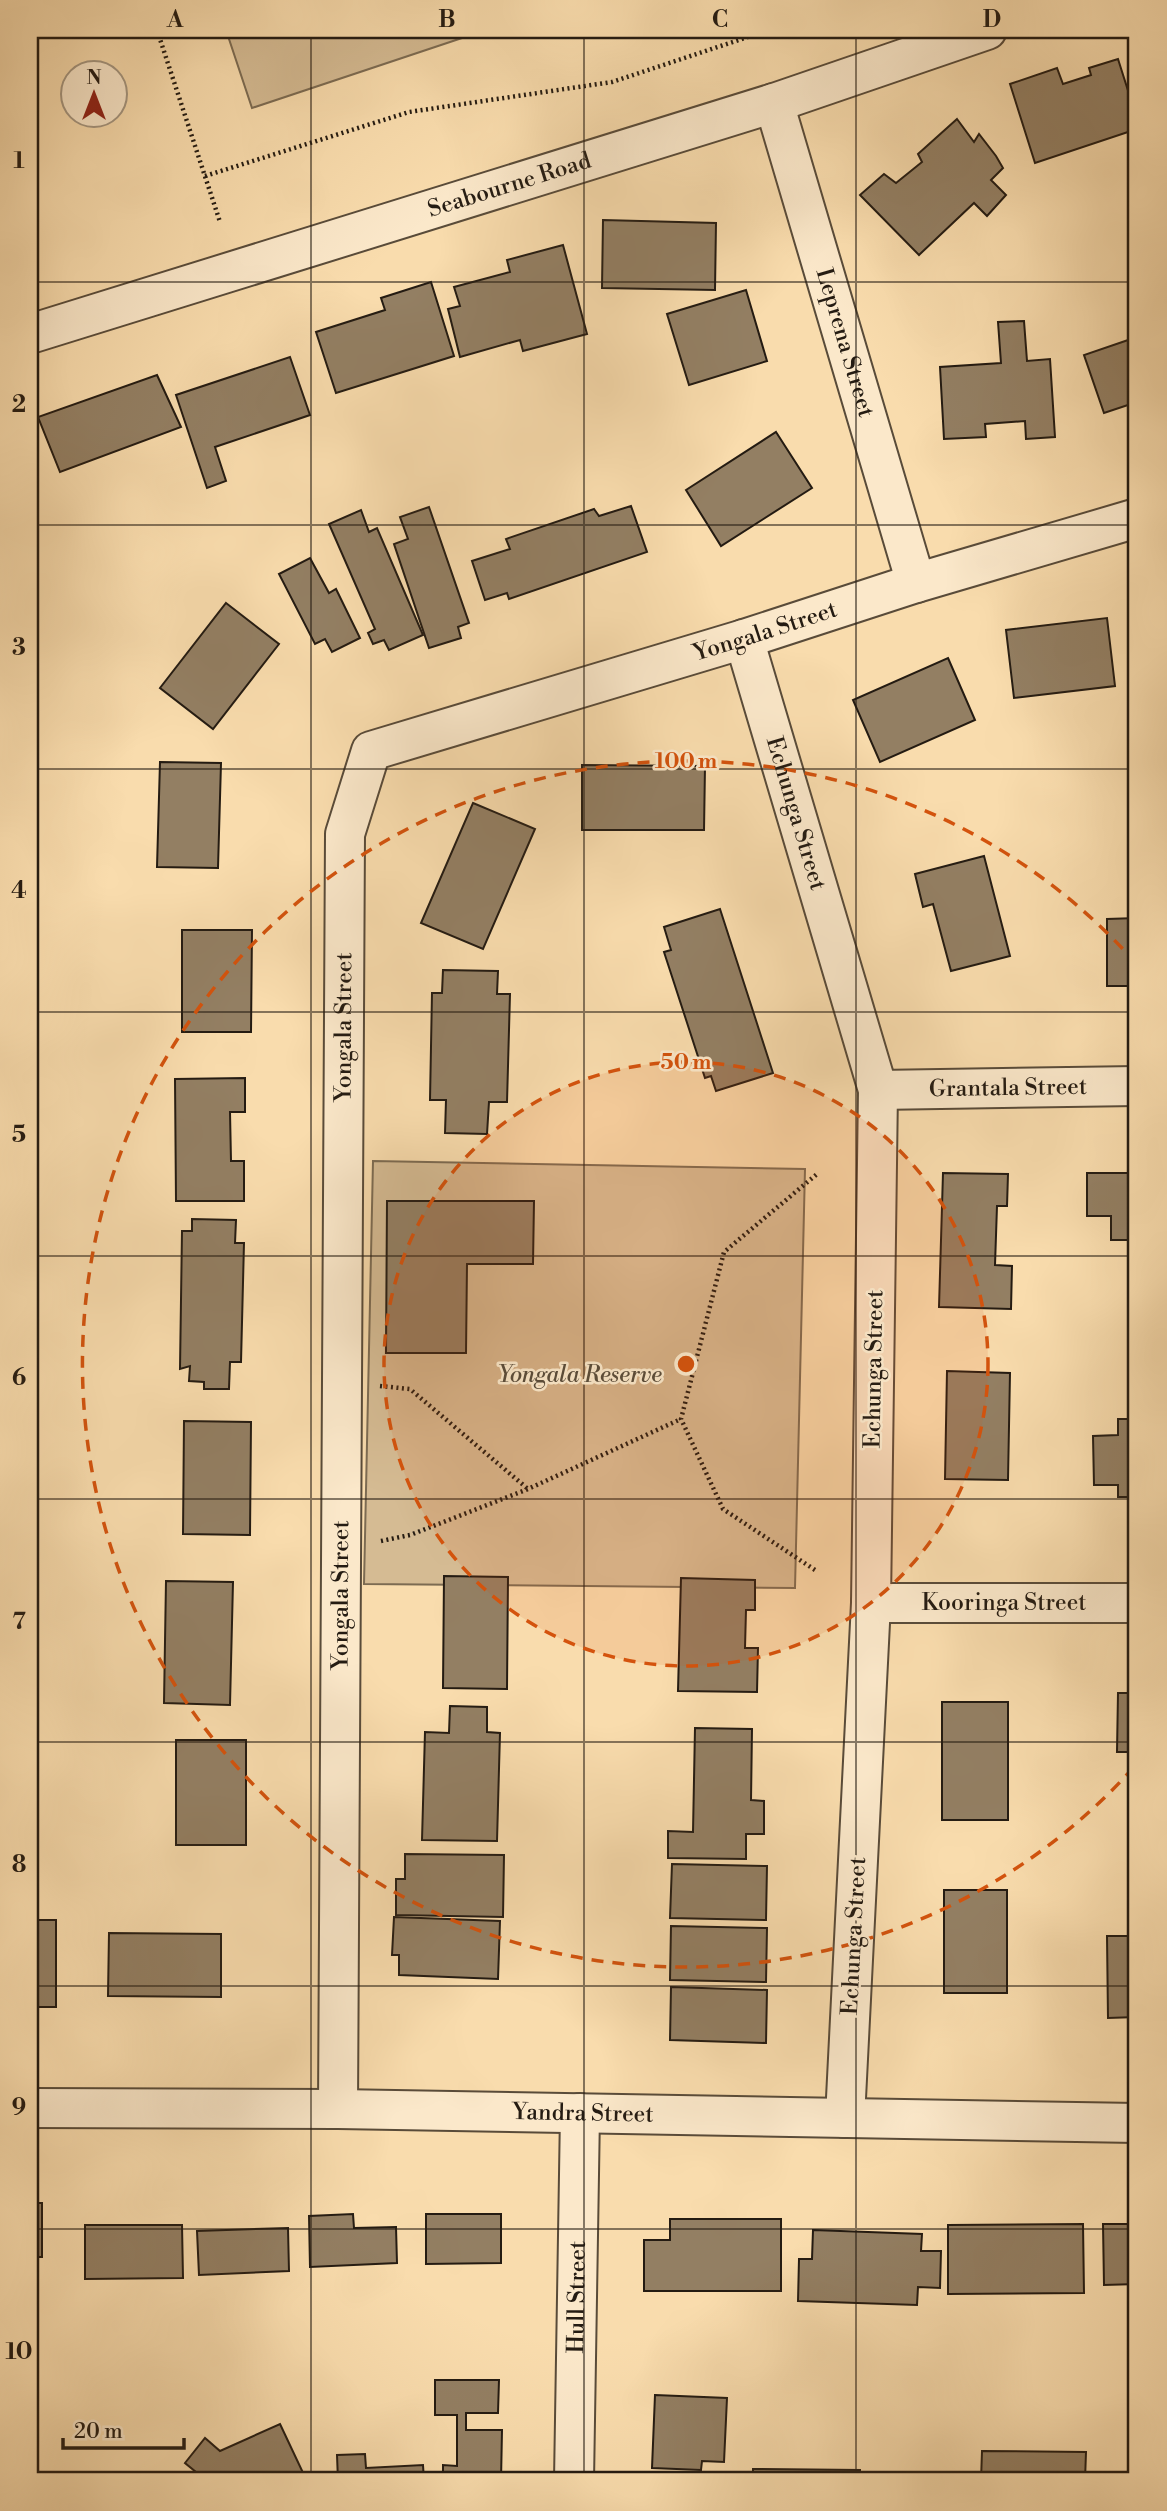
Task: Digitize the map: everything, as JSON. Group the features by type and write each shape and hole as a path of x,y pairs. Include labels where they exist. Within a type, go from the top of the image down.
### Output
{"street":[{"name":"Seabourne Road","path":"30,334 774,103 987,30"},
{"name":"Leprena Street","path":"774,103 916,583"},
{"name":"Yongala Street","path":"338,2109 345,834 371,751 744,639 916,583 1137,518"},
{"name":"Echunga Street","path":"744,639 878,1090 872,1603 845,2118"},
{"name":"Grantala Street","path":"878,1090 1137,1086"},
{"name":"Kooringa Street","path":"872,1603 1137,1603"},
{"name":"Yandra Street","path":"30,2108 338,2109 1137,2123"},
{"name":"Hull Street","path":"574,2481 580,2113"}],"path":[{"path":"157,30 220,222"},
{"path":"205,176 408,112 612,82 769,30"},
{"path":"815,1570 723,1508 681,1419 724,1252 817,1174"},
{"path":"368,1385 410,1389 528,1489"},
{"path":"376,1542 410,1535 528,1489 681,1419"}],"green space":[{"path":"226,30 486,30 252,108"},
{"name":"Yongala Reserve","path":"373,1161 805,1169 795,1588 364,1584"}],"building":[{"path":"1118,59 1137,119 1137,129 1035,163 1010,84 1057,68 1063,84 1091,75 1089,68"},
{"path":"957,119 974,142 979,134 996,156 1003,168 991,180 1006,195 987,216 974,203 919,255 860,195 884,174 896,183 922,162 918,154"},
{"path":"603,220 716,223 715,290 602,288"},
{"path":"563,245 587,334 523,351 520,340 460,357 448,309 460,306 454,287 510,272 507,260"},
{"path":"431,282 454,356 336,393 316,332 385,310 381,298"},
{"path":"746,290 767,361 689,385 667,314"},
{"path":"1024,321 1027,361 1050,359 1055,437 1026,439 1025,421 985,424 986,437 944,439 940,367 1001,363 998,322"},
{"path":"1137,337 1137,402 1104,413 1084,355"},
{"path":"290,357 310,415 215,447 226,481 207,488 176,395"},
{"path":"157,375 181,427 60,472 38,417"},
{"path":"776,432 812,488 721,546 686,490"},
{"path":"631,506 647,552 509,599 507,593 485,600 472,561 510,549 506,539 594,509 599,516"},
{"path":"429,507 469,623 458,627 461,638 429,648 394,544 408,539 400,517"},
{"path":"361,510 369,532 377,528 423,635 389,650 384,640 373,644 368,633 375,629 329,524"},
{"path":"310,558 329,593 336,589 360,638 332,652 325,639 315,644 279,574"},
{"path":"226,603 279,644 213,729 160,688"},
{"path":"1107,618 1115,686 1014,698 1006,630"},
{"path":"948,658 975,720 880,762 853,700"},
{"path":"160,762 221,763 218,868 157,867"},
{"path":"582,765 705,766 704,830 582,830"},
{"path":"473,803 535,829 483,949 421,923"},
{"path":"984,856 1010,956 951,971 933,904 923,907 915,874"},
{"path":"720,909 773,1073 716,1091 711,1076 705,1078 664,952 671,950 664,927"},
{"path":"1137,918 1137,986 1107,986 1107,919"},
{"path":"182,930 252,930 251,1032 182,1032"},
{"path":"443,970 498,971 497,994 510,994 507,1102 489,1102 487,1134 445,1133 446,1100 430,1100 432,993 442,993"},
{"path":"245,1078 245,1112 230,1112 231,1161 244,1161 244,1201 176,1201 175,1079"},
{"path":"943,1173 1008,1174 1007,1206 997,1206 995,1265 1012,1266 1011,1309 939,1307"},
{"path":"1087,1173 1137,1173 1137,1240 1111,1240 1111,1216 1087,1216"},
{"path":"387,1201 534,1201 533,1264 467,1264 466,1353 386,1353"},
{"path":"192,1219 236,1220 235,1243 244,1243 241,1362 230,1362 229,1389 204,1389 204,1382 189,1381 190,1366 180,1369 182,1231 192,1231"},
{"path":"947,1371 1010,1373 1008,1480 945,1479"},
{"path":"1118,1419 1137,1419 1137,1497 1118,1497 1118,1485 1094,1485 1093,1436 1118,1435"},
{"path":"184,1421 251,1422 250,1535 183,1534"},
{"path":"444,1576 508,1577 507,1689 443,1688"},
{"path":"681,1578 755,1580 755,1610 746,1610 745,1648 758,1648 757,1692 678,1691"},
{"path":"166,1581 233,1582 230,1705 164,1703"},
{"path":"1118,1693 1137,1693 1137,1752 1117,1752"},
{"path":"942,1702 1008,1702 1008,1820 942,1820"},
{"path":"450,1706 487,1707 487,1732 500,1733 497,1841 422,1840 425,1732 449,1733"},
{"path":"695,1728 752,1729 751,1800 764,1801 764,1834 746,1834 746,1859 668,1858 668,1831 693,1832"},
{"path":"176,1740 246,1740 246,1845 176,1845"},
{"path":"405,1854 504,1855 503,1917 396,1915 396,1879 405,1879"},
{"path":"672,1864 767,1866 766,1920 670,1918"},
{"path":"944,1890 1007,1890 1007,1993 944,1993"},
{"path":"394,1917 500,1921 498,1979 399,1975 399,1955 392,1955"},
{"path":"30,1920 56,1920 56,2007 30,2007"},
{"path":"671,1926 767,1928 766,1982 670,1980"},
{"path":"109,1933 221,1934 221,1997 108,1996"},
{"path":"1107,1936 1137,1936 1137,2017 1108,2018"},
{"path":"671,1987 767,1990 766,2043 670,2040"},
{"path":"30,2203 42,2203 42,2257 30,2257"},
{"path":"353,2214 354,2228 396,2227 397,2263 310,2267 309,2216"},
{"path":"426,2214 501,2214 501,2263 426,2264"},
{"path":"670,2219 781,2219 781,2291 644,2291 644,2240 670,2240"},
{"path":"1083,2224 1084,2293 948,2294 948,2225"},
{"path":"1103,2224 1137,2224 1137,2284 1104,2285"},
{"path":"85,2225 182,2225 183,2278 85,2279"},
{"path":"288,2228 289,2271 199,2275 197,2231"},
{"path":"813,2230 922,2234 921,2251 941,2251 940,2288 918,2287 917,2305 798,2301 799,2259 812,2259"},
{"path":"435,2380 499,2380 498,2413 466,2413 466,2430 502,2430 501,2481 443,2481 443,2465 457,2466 457,2415 435,2415"},
{"path":"655,2395 727,2398 724,2462 702,2461 701,2470 652,2468"},
{"path":"280,2424 305,2477 296,2481 207,2481 185,2463 205,2438 220,2451"},
{"path":"982,2451 1086,2452 1085,2481 981,2481"},
{"path":"365,2454 366,2468 423,2465 424,2481 338,2481 337,2455"},
{"path":"753,2469 860,2470 860,2481 753,2481"},
{"path":"640,2475 743,2477 743,2481 640,2481"}]}
